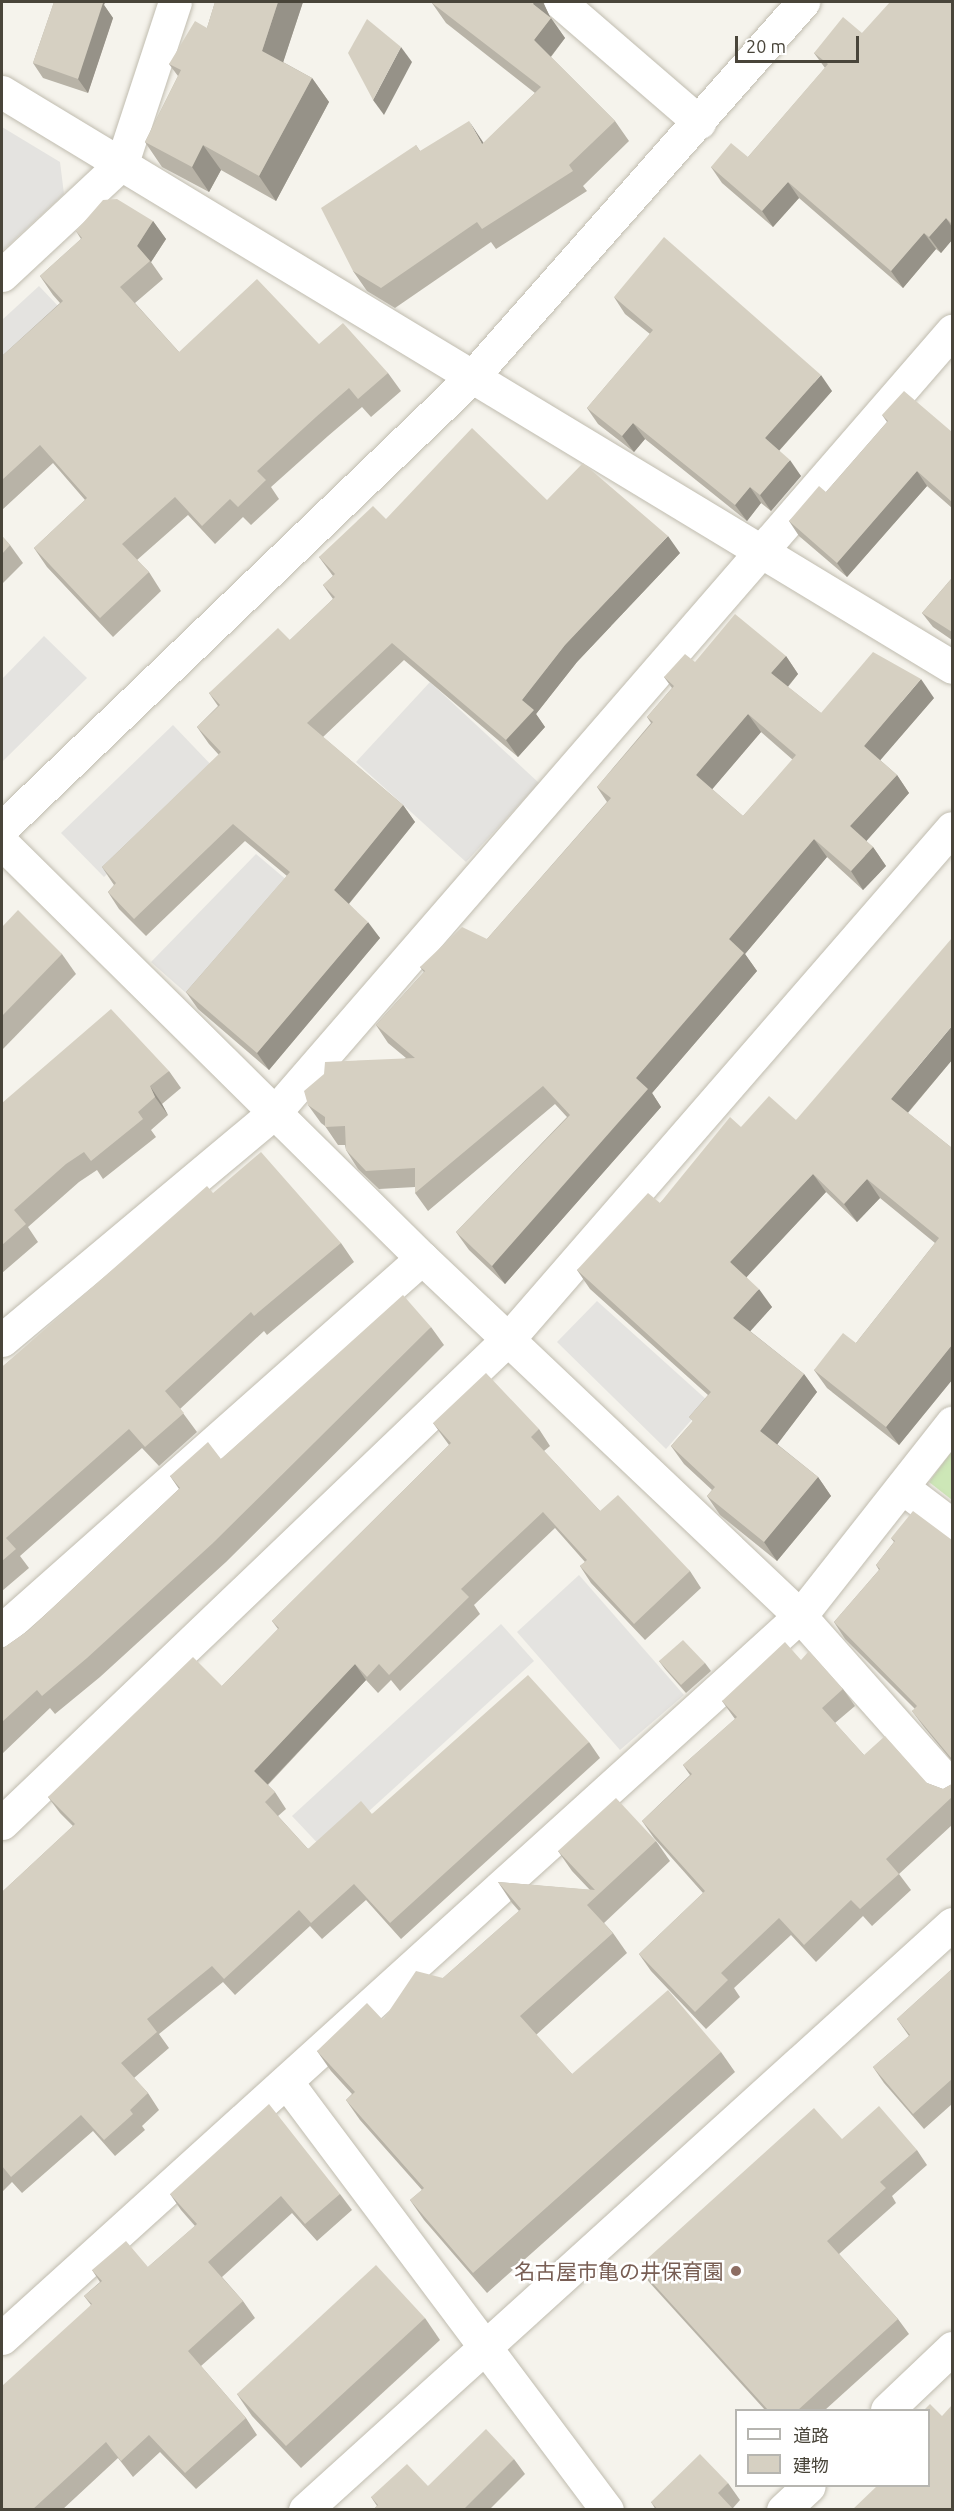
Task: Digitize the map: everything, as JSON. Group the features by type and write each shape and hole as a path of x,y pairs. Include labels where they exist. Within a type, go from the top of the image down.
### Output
{"street":[{"path":"2,275 122,162 175,2"},
{"path":"560,2 699,122"},
{"path":"2,828 471,378 803,2"},
{"path":"2,92 122,162 471,378 762,550 952,667"},
{"path":"2,1340 274,1112 952,331"},
{"path":"2,1823 510,1337 952,828"},
{"path":"2,843 422,1258 510,1337 800,1616 952,1787"},
{"path":"2,1630 422,1258"},
{"path":"2,2337 288,2084 800,1616 952,1423"},
{"path":"902,1487 952,1525"},
{"path":"305,2510 952,1924"},
{"path":"288,2084 607,2510"},
{"path":"888,2409 952,2348"},
{"path":"783,2510 807,2487"}],"green space":[{"path":"952,1451 952,1500 929,1482"}],"shaded area":[{"path":"2,127 60,162 64,194 2,251"},
{"path":"39,286 59,307 2,360 2,320"},
{"path":"44,636 87,678 2,762 2,679"},
{"path":"430,682 539,783 466,862 356,762"},
{"path":"173,725 216,770 104,877 61,833"},
{"path":"256,854 295,887 195,1001 151,962"},
{"path":"597,1301 708,1401 666,1449 557,1342"},
{"path":"579,1575 684,1695 620,1750 517,1632"},
{"path":"501,1624 534,1661 325,1851 292,1816"}],"building":[{"path":"54,2 103,3 78,79 33,63"},
{"path":"215,2 278,2 262,51 312,78 259,176 203,145 192,167 145,142 181,70 169,64 195,21 207,28"},
{"path":"433,2 534,2 533,4 551,18 534,40 615,121 569,165 573,171 482,229 477,222 381,288 353,271 321,208 416,145 420,151 469,121 482,144 541,87"},
{"path":"890,2 952,2 952,224 946,218 929,237 924,233 891,271 788,182 762,211 711,167 731,143 748,157 828,64 814,53 843,17 862,33"},
{"path":"367,19 401,47 373,100 348,53"},
{"path":"117,199 153,221 137,246 150,261 120,287 179,352 257,279 319,344 343,323 388,373 358,399 349,388 316,417 257,471 266,480 238,507 230,499 202,526 175,497 122,544 149,572 100,618 34,548 87,498 40,445 2,480 2,356 63,301 40,276 82,238 76,231 103,200"},
{"path":"664,237 821,375 765,438 790,460 760,495 750,487 735,505 633,423 622,436 587,408 653,330 614,297"},
{"path":"904,391 952,432 952,502 917,471 837,563 789,521 819,486 826,492 888,421 882,415"},
{"path":"472,428 547,500 583,463 668,536 565,645 522,700 534,710 506,740 392,643 307,723 403,805 334,890 368,922 257,1053 186,992 290,872 233,824 134,919 108,892 116,883 102,867 221,752 197,727 220,705 209,693 278,628 290,640 335,597 323,585 335,574 319,557 373,506 386,519"},
{"path":"2,536 10,545 2,554"},
{"path":"952,578 952,632 922,613"},
{"path":"735,614 786,656 771,673 821,713 873,652 921,679 864,746 897,775 850,826 873,847 851,871 814,839 729,939 744,953 636,1078 648,1089 492,1266 456,1232 570,1115 543,1086 415,1193 415,1168 366,1171 346,1150 345,1126 325,1127 325,1117 308,1105 304,1091 324,1074 325,1062 415,1058 376,1025 425,971 420,967 462,927 487,939 611,798 597,787 653,722 647,717 674,686 664,677 685,654 695,662","holes":["748,714 796,755 743,816 696,775"]},
{"path":"18,910 62,954 2,1016 2,927"},
{"path":"952,938 952,1026 891,1099 952,1148 952,1345 886,1427 814,1370 843,1333 856,1343 939,1238 867,1179 844,1204 813,1174 730,1262 759,1289 733,1318 804,1374 760,1431 818,1477 764,1542 707,1496 715,1487 671,1446 693,1421 689,1417 711,1392 577,1270 648,1193 660,1203 730,1117 741,1127 769,1096 796,1120"},
{"path":"111,1009 169,1071 150,1086 155,1097 138,1112 143,1119 91,1161 84,1152 66,1164 14,1210 26,1224 2,1245 2,1103"},
{"path":"261,1152 341,1243 254,1316 251,1312 165,1391 184,1413 145,1447 129,1429 6,1538 16,1549 2,1561 2,1367 207,1186 213,1193"},
{"path":"403,1295 431,1327 213,1543 87,1658 42,1696 37,1690 2,1722 2,1649 29,1630 180,1488 170,1476 208,1442 221,1459"},
{"path":"486,1373 539,1429 531,1437 600,1511 618,1495 690,1571 634,1624 580,1566 587,1560 543,1512 461,1589 469,1597 389,1675 379,1664 367,1677 355,1664 254,1771 275,1792 265,1802 308,1849 361,1801 372,1814 528,1675 589,1742 390,1923 354,1884 311,1923 299,1910 224,1979 212,1966 147,2019 157,2032 121,2063 148,2093 130,2110 133,2114 104,2140 81,2115 11,2177 2,2166 2,1892 75,1824 48,1797 193,1657 222,1686 279,1628 272,1621 451,1443 433,1423"},
{"path":"913,1511 952,1540 952,1759 912,1711 917,1706 834,1622 880,1569 876,1565 895,1541 891,1538"},
{"path":"683,1640 705,1663 681,1685 659,1661"},
{"path":"785,1642 801,1660 809,1651 843,1689 822,1708 864,1755 885,1736 927,1783 943,1789 952,1784 952,1797 886,1859 899,1874 860,1909 851,1900 804,1945 779,1918 721,1973 728,1980 695,2012 639,1954 705,1891 642,1821 692,1774 683,1765 737,1717 722,1701"},
{"path":"616,1798 656,1841 587,1905 613,1933 520,2016 572,2074 668,1990 721,2052 473,2273 410,2200 424,2188 346,2100 355,2092 317,2051 367,2003 383,2020 416,1971 443,1978 521,1909 498,1882 595,1890 558,1851"},
{"path":"952,1969 952,2079 913,2114 873,2067 910,2035 897,2019"},
{"path":"269,2104 340,2194 305,2224 281,2196 208,2262 243,2301 188,2351 246,2418 185,2473 149,2435 121,2461 106,2442 32,2510 2,2510 2,2386 92,2304 84,2296 102,2281 92,2270 126,2241 148,2267 197,2224 170,2194"},
{"path":"879,2106 917,2150 880,2182 886,2188 827,2241 898,2319 799,2409 767,2409 638,2267 814,2108 842,2139"},
{"path":"376,2265 425,2318 286,2446 237,2394"},
{"path":"930,2404 942,2416 952,2405 952,2510 852,2510 876,2487 930,2487 930,2409 925,2409"},
{"path":"486,2429 514,2459 463,2510 373,2510 378,2505 371,2497 407,2464 428,2486"},
{"path":"700,2454 728,2483 718,2493 734,2510 658,2510 651,2502"}],"place":[{"name":"名古屋市亀の井保育園","path":"736,2271"}]}
